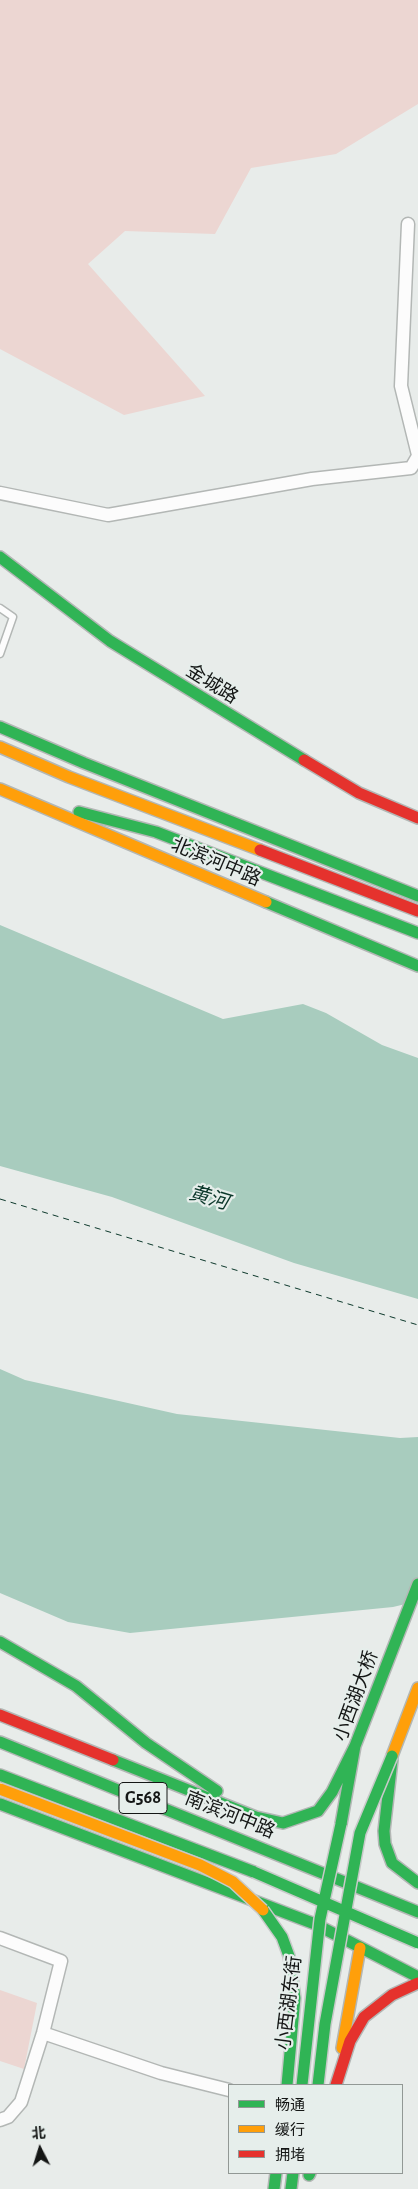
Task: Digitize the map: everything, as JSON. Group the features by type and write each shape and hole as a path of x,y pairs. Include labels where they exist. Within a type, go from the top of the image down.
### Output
{"main road":[{"name":"金城路","path":"0,557 110,641 241,723 358,793 418,818"},
{"path":"0,727 84,763 418,896"},
{"name":"北滨河中路","path":"0,747 69,777 418,910"},
{"path":"4,791 156,832 418,933"},
{"name":"北滨河中路","path":"4,791 418,966"},
{"name":"小西湖大桥","path":"302,2084 320,1919 341,1824 355,1746 418,1584"},
{"path":"0,1642 76,1686 146,1743 256,1817"},
{"path":"318,2084 324,2024 360,1833 418,1688"},
{"path":"0,1715 256,1817 283,1823 318,1811 332,1792 355,1746"},
{"name":"南滨河中路","path":"0,1742 418,1912"},
{"path":"392,1756 384,1831 385,1844 392,1863 418,1884"},
{"name":"G568","path":"0,1775 254,1872 418,1943"},
{"path":"0,1789 200,1865 233,1882 254,1900 278,1930 289,1956 295,1998 287,2084"},
{"path":"0,1804 315,1924 418,1977"},
{"name":"小西湖东街","path":"297,2084 315,1924"},
{"path":"335,2084 360,1948"},
{"path":"335,2084 350,2041 364,2017 392,1995 418,1983"},
{"path":"274,2189 276,2174"},
{"path":"284,2189 286,2174"},
{"path":"291,2189 292,2174"},
{"path":"308,2189 312,2174"},
{"path":"312,2174 314,2189"}],"street":[{"path":"0,494 108,515 312,480 411,468 418,456 401,386 408,224"},
{"path":"0,1938 61,1961 43,2033 21,2102 8,2117 0,2120"},
{"path":"43,2033 161,2073 228,2090"}],"lane":[{"path":"0,608 14,617 0,654"}],"shaded area":[{"path":"0,0 418,0 418,104 336,154 251,168 215,234 125,231 88,264 205,396 124,415 0,349"},
{"path":"0,1990 37,2003 24,2069 0,2061"}],"water":[{"name":"黄河","path":"0,925 223,1019 303,1004 326,1013 382,1045 418,1058 418,1299 294,1263 112,1197 0,1166"},
{"path":"0,1369 25,1380 177,1414 400,1438 418,1437 418,1601 393,1607 130,1633 68,1622 0,1593"}],"ferry route":[{"path":"0,1199 418,1325"}],"traffic: fast":[{"path":"0,557 110,641 304,760"},
{"path":"0,727 84,763 418,896"},
{"path":"79,812 156,832 418,933"},
{"path":"266,902 418,966"},
{"path":"341,1824 355,1746 418,1584"},
{"path":"0,1642 76,1686 146,1743 217,1791"},
{"path":"0,1742 418,1912"},
{"path":"113,1760 256,1817 283,1823 318,1811 332,1792 355,1746"},
{"path":"318,2084 325,2024 360,1833 392,1756"},
{"path":"392,1760 384,1831 385,1844 392,1863 418,1883"},
{"path":"0,1775 254,1872"},
{"path":"0,1804 315,1924 418,1977"},
{"path":"302,2084 320,1919 341,1824"},
{"path":"254,1872 418,1943"},
{"path":"263,1910 282,1937 289,1956 295,1998 287,2084"},
{"path":"274,2189 276,2174"},
{"path":"291,2189 293,2174"}],"traffic: slow":[{"path":"0,747 69,777 260,850"},
{"path":"0,789 266,902"},
{"path":"392,1756 418,1688"},
{"path":"0,1789 200,1865 233,1882 263,1910"},
{"path":"342,2048 360,1948"}],"traffic: jam":[{"path":"304,760 359,793 418,818"},
{"path":"260,850 418,911"},
{"path":"0,1715 113,1760"},
{"path":"336,2084 350,2041 364,2017 392,1995 418,1983"}]}
